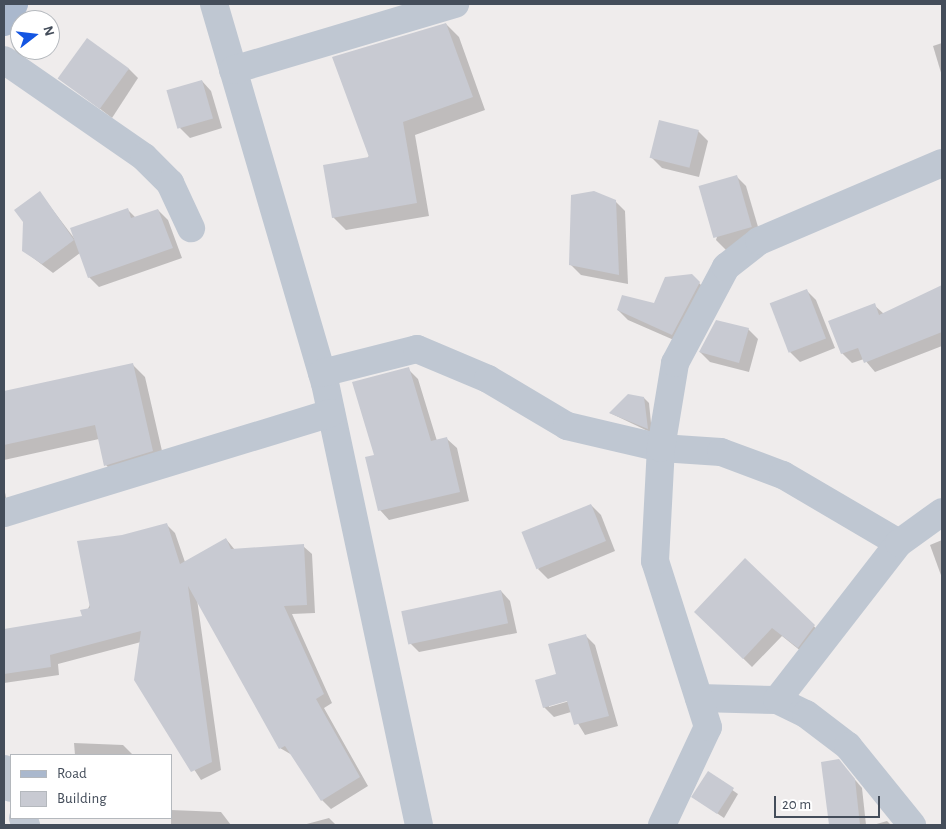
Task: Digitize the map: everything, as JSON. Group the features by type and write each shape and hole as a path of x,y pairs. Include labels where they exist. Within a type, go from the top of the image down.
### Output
{"main road":[{"path":"4,22 14,4"}],"street":[{"path":"214,4 322,373 419,825"},
{"path":"233,70 455,4"},
{"path":"4,60 144,157 170,183 191,228"},
{"path":"662,825 708,727 655,561 661,448 675,363 726,266 759,241 942,163"},
{"path":"322,373 417,349 488,379 568,426 661,448 720,452 783,475 899,543"},
{"path":"4,513 331,413"},
{"path":"777,700 899,543 942,512"},
{"path":"699,698 777,700 806,714 848,746 912,825"},
{"path":"4,769 10,785"}],"building":[{"path":"446,23 473,97 403,122 417,203 332,218 323,165 369,157 332,57"},
{"path":"87,38 129,69 100,109 58,78"},
{"path":"202,80 213,118 177,129 166,90"},
{"path":"659,120 699,130 689,168 650,158"},
{"path":"737,175 752,227 713,238 699,186"},
{"path":"40,191 74,240 42,264 22,251 23,222 14,210"},
{"path":"594,191 616,200 619,275 569,265 571,195"},
{"path":"128,208 131,218 158,209 173,248 88,278 70,228"},
{"path":"692,274 700,282 672,335 617,310 622,295 654,303 665,277"},
{"path":"942,285 942,332 864,363 858,348 841,354 828,321 875,303 879,315"},
{"path":"807,289 826,338 789,353 770,303"},
{"path":"716,320 749,328 739,363 699,352"},
{"path":"133,363 153,451 104,466 95,425 4,445 4,391"},
{"path":"409,367 431,441 447,437 460,492 378,511 365,457 374,455 352,382"},
{"path":"628,394 644,397 648,429 609,413"},
{"path":"591,504 606,541 536,569 521,532"},
{"path":"167,523 180,564 226,538 231,549 304,544 307,605 284,606 324,694 316,699 360,777 321,801 285,746 279,749 188,586 212,762 191,772 134,680 141,631 50,655 51,667 4,674 4,629 82,616 80,610 90,608 77,541 122,535"},
{"path":"745,558 815,625 798,648 772,628 743,659 694,612"},
{"path":"501,590 508,623 408,644 401,611"},
{"path":"586,634 609,716 574,725 567,701 543,708 535,680 556,674 548,644"},
{"path":"839,759 855,779 860,825 829,825 821,762"},
{"path":"708,771 734,788 717,814 691,797"}]}
